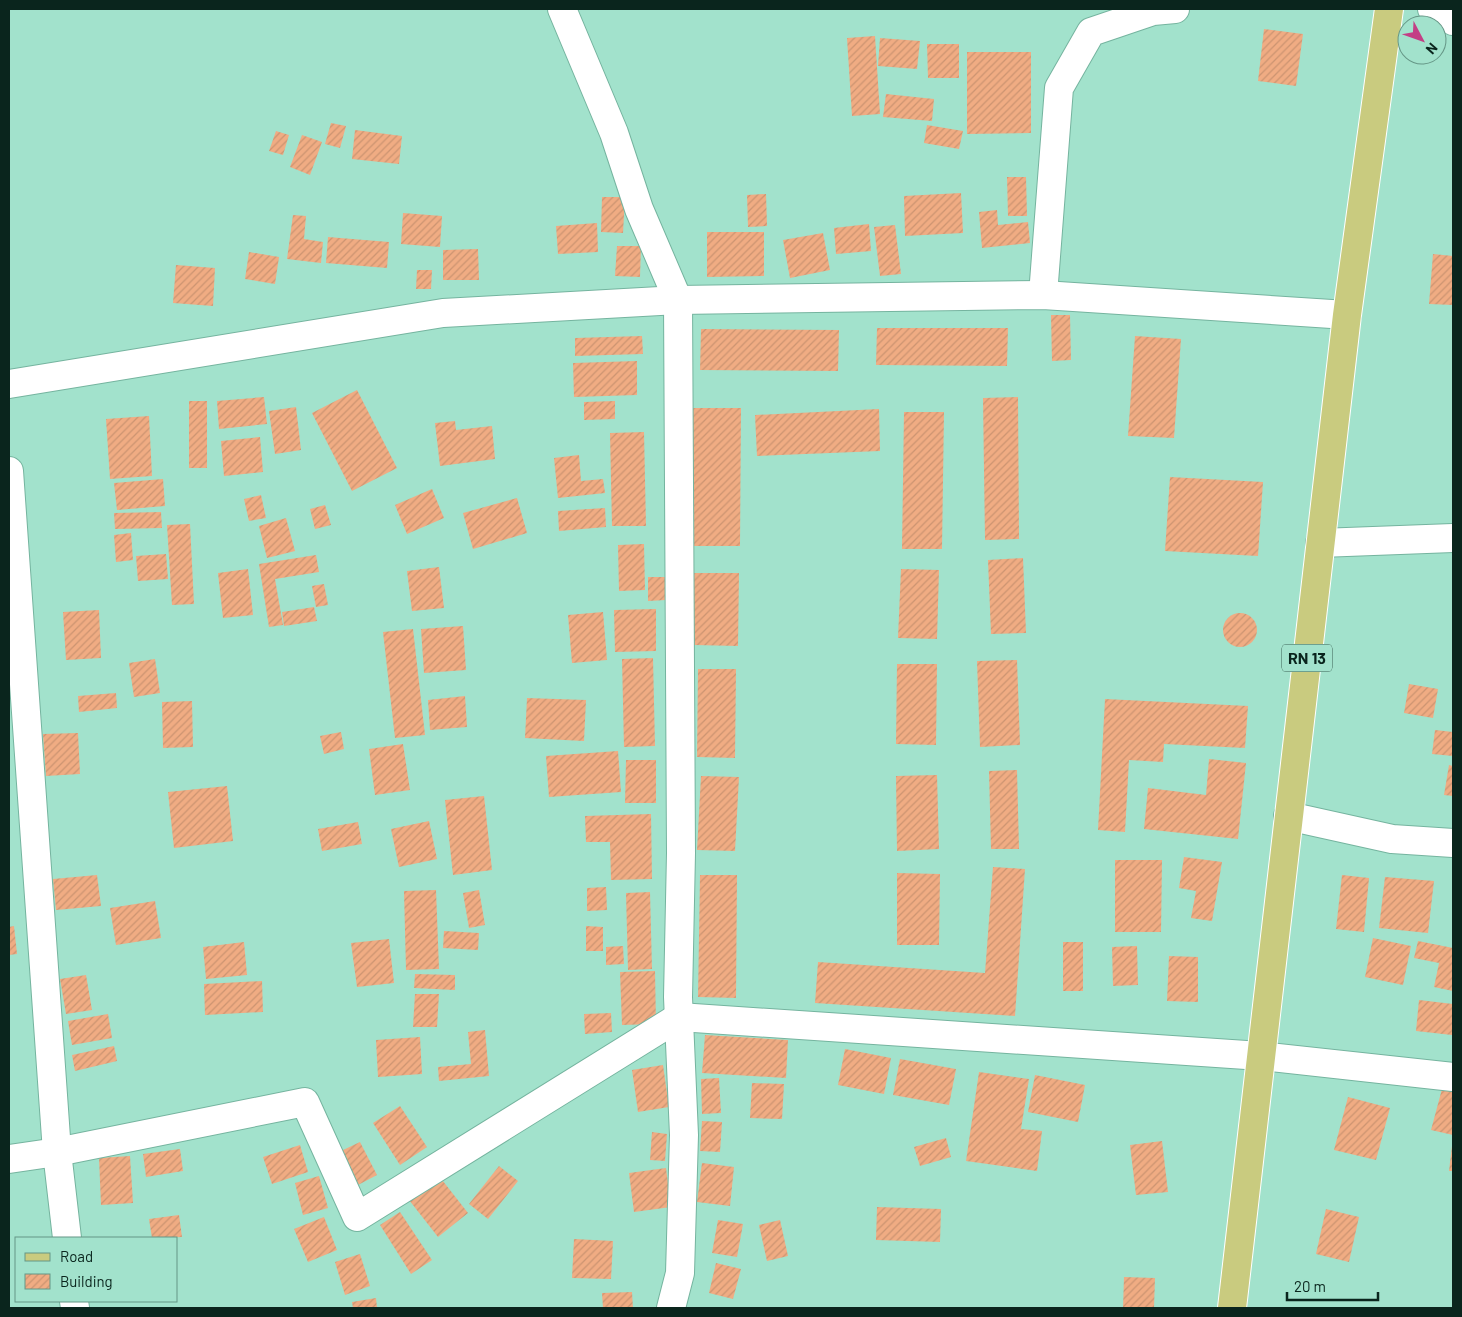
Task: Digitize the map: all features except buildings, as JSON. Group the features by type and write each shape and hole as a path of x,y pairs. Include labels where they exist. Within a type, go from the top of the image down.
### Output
{"main road":[{"name":"RN 13","path":"1232,1308 1347,315 1389,9"}],"street":[{"path":"562,9 614,133 639,209 678,300 682,853 678,997 684,1135 680,1273 671,1308"},
{"path":"1043,295 1059,88 1091,32 1153,11 1176,9"},
{"path":"1432,9 1453,21"},
{"path":"9,384 443,313 678,300 1043,295 1347,315"},
{"path":"9,471 57,1152 67,1237"},
{"path":"1320,543 1453,538"},
{"path":"1288,816 1392,839 1453,843"},
{"path":"9,1158 57,1152 305,1102 357,1217 679,1017 1261,1056 1453,1077"}]}
